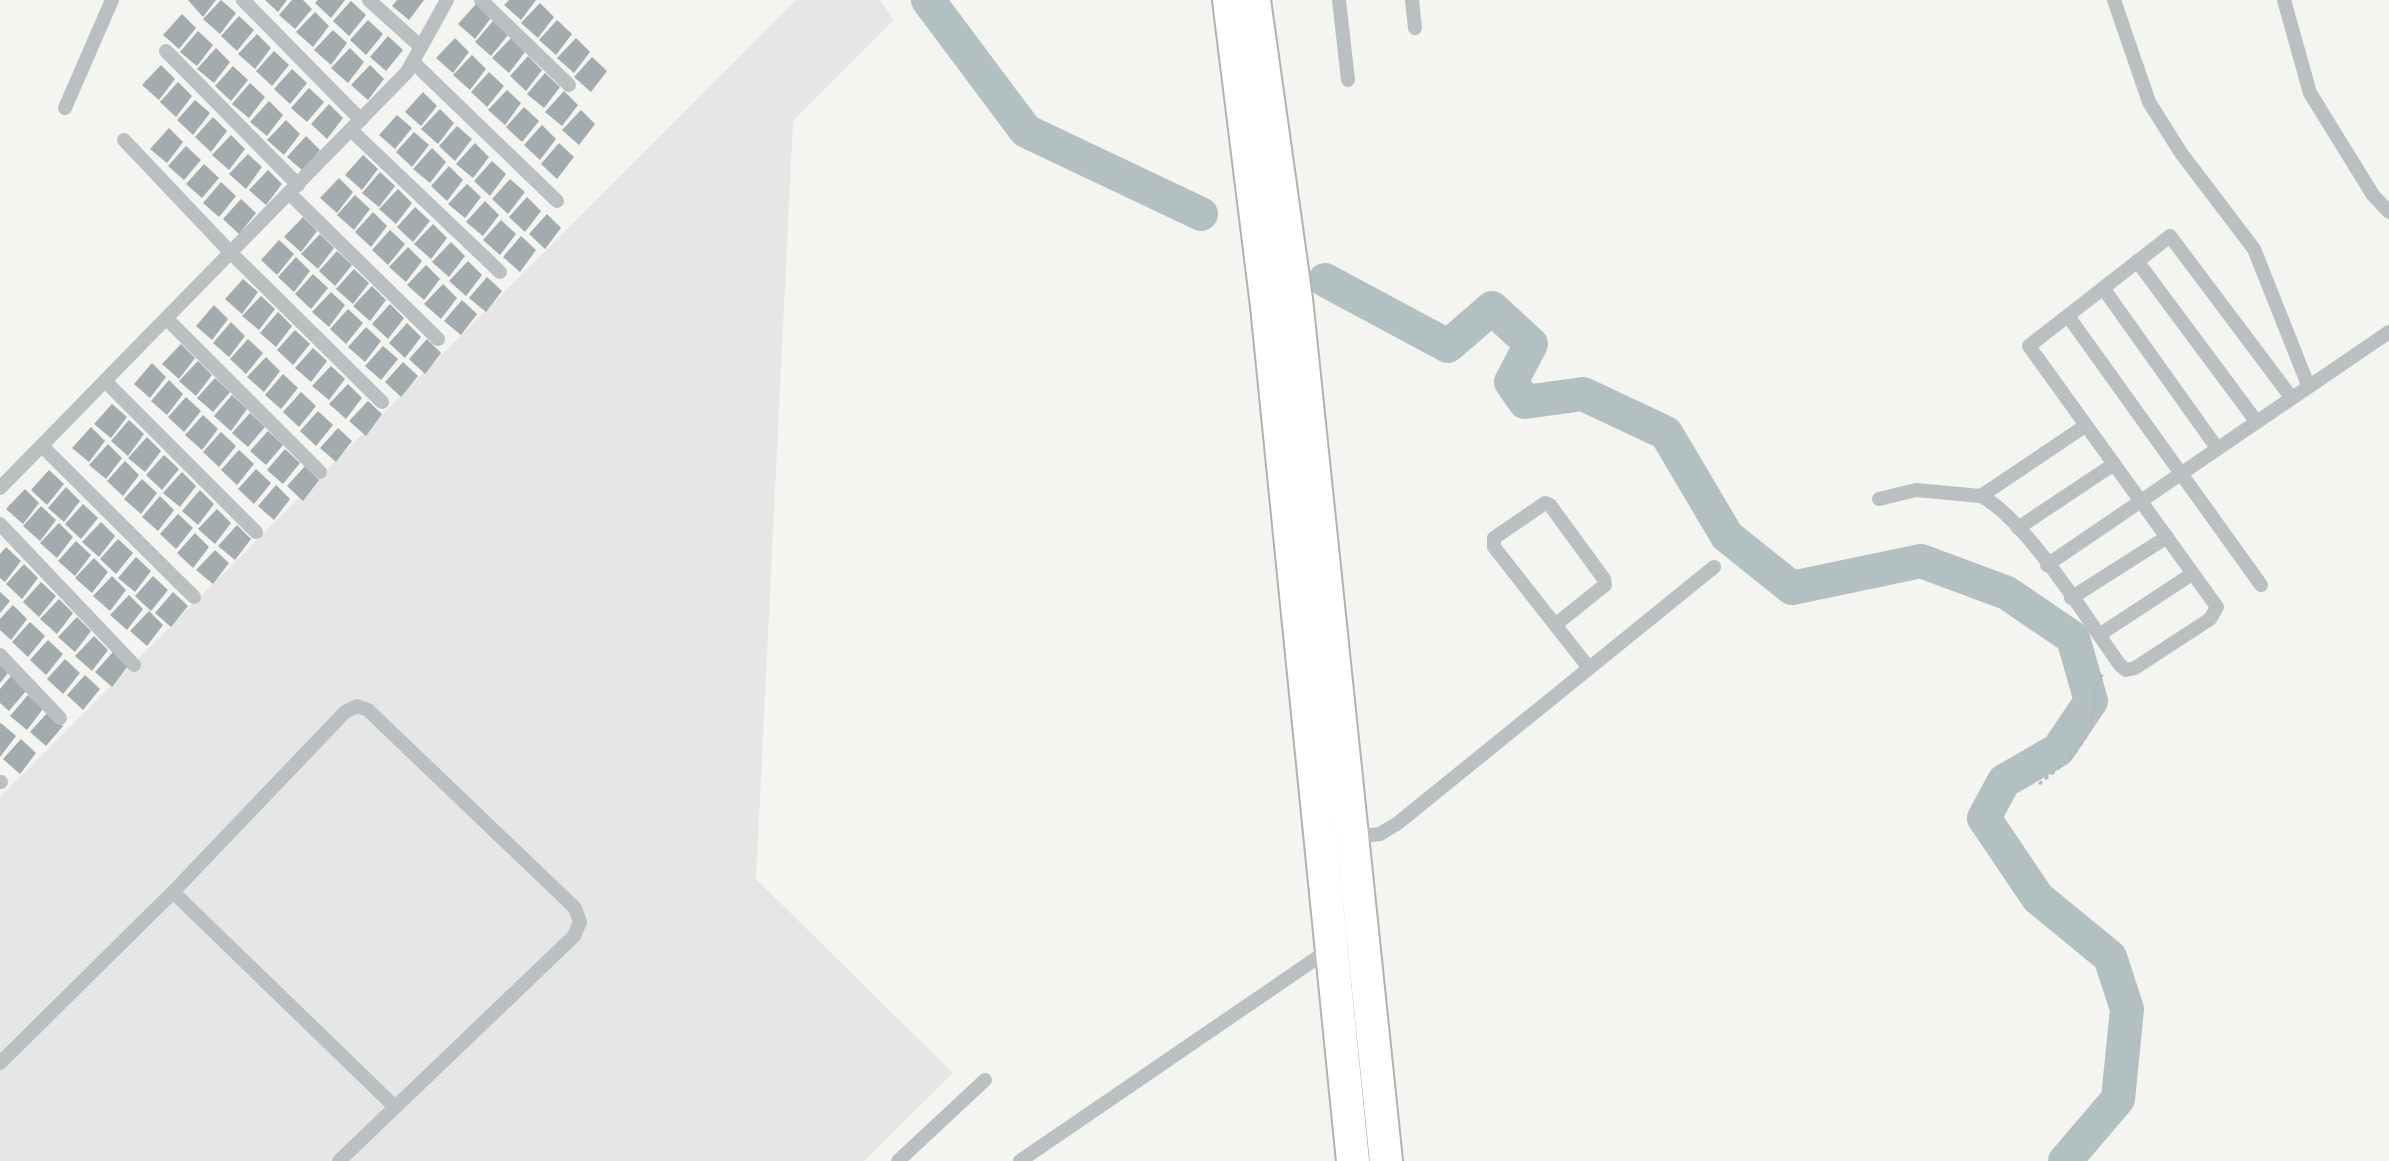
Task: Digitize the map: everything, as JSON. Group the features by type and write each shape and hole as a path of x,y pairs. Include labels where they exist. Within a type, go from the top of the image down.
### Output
{"main road":[{"path":"1229,0 1267,306 1334,946 1353,1161"},
{"path":"1254,0 1296,299 1386,1161"}],"street":[{"path":"65,108 112,0"},
{"path":"243,0 356,125 500,272"},
{"path":"369,0 421,47"},
{"path":"0,488 356,125 413,62 447,0"},
{"path":"481,0 569,85"},
{"path":"1339,0 1348,80"},
{"path":"1412,0 1415,28"},
{"path":"2114,0 2149,102 2181,153 2254,249 2308,385"},
{"path":"2284,0 2310,93 2373,195 2389,212"},
{"path":"166,51 438,339"},
{"path":"413,62 557,201"},
{"path":"124,140 232,254 382,402"},
{"path":"1879,499 1916,490 1981,496 2018,528 2120,665 2126,670 2135,668 2215,614 2217,607 2029,346 2170,236 2291,397"},
{"path":"2137,261 2256,421"},
{"path":"2103,288 2217,448"},
{"path":"2068,316 2261,585"},
{"path":"168,320 320,472"},
{"path":"2047,565 2389,332"},
{"path":"106,382 256,532"},
{"path":"1981,496 2085,426"},
{"path":"42,446 194,597"},
{"path":"2018,528 2114,464"},
{"path":"1555,625 1605,585 1604,579 1550,505 1545,503 1493,542 1555,625 1589,668"},
{"path":"0,524 134,665"},
{"path":"2071,598 2167,537"},
{"path":"1354,837 1380,834 1398,823 1714,567"},
{"path":"2099,635 2192,574"},
{"path":"0,655 60,718"},
{"path":"0,1063 173,892 345,712 357,706 368,710 575,908 580,922 574,936 339,1161"},
{"path":"173,892 394,1106"},
{"path":"1020,1161 1334,946 1363,932"},
{"path":"898,1161 985,1080"}],"path":[{"path":"2039,784 2071,756 2085,738 2098,680 2120,665"}],"shaded area":[{"path":"796,0 880,0 894,20 793,121 756,879 953,1073 864,1161 0,1161 0,797"}],"building":[{"path":"188,0 216,0 203,17"},
{"path":"221,0 236,13 220,34 203,19"},
{"path":"265,0 287,0 278,12"},
{"path":"292,0 303,0 312,9 295,29 279,15"},
{"path":"318,0 345,0 331,18 315,3"},
{"path":"397,0 424,0 409,20 392,6"},
{"path":"509,0 536,0 521,20 504,5"},
{"path":"351,1 366,15 349,36 333,21"},
{"path":"540,3 554,17 538,38 521,23"},
{"path":"476,4 491,18 475,39 458,24"},
{"path":"315,12 329,26 313,47 296,32"},
{"path":"182,14 196,28 179,49 163,35"},
{"path":"239,16 254,30 237,51 221,36"},
{"path":"368,20 383,34 366,55 350,40"},
{"path":"557,20 572,34 556,55 539,40"},
{"path":"493,21 508,35 491,56 475,42"},
{"path":"333,30 347,43 331,65 314,50"},
{"path":"198,31 213,45 197,66 180,52"},
{"path":"257,34 271,48 255,69 238,54"},
{"path":"388,36 403,50 386,71 370,57"},
{"path":"455,38 469,52 453,73 436,58"},
{"path":"511,38 525,52 509,73 492,58"},
{"path":"576,38 590,52 574,73 557,58"},
{"path":"216,48 230,62 214,83 197,69"},
{"path":"350,48 364,62 348,83 331,68"},
{"path":"274,51 289,65 272,86 256,71"},
{"path":"472,55 486,69 470,90 453,75"},
{"path":"528,56 542,70 526,91 510,76"},
{"path":"592,57 607,71 591,92 574,77"},
{"path":"161,65 175,79 159,100 142,85"},
{"path":"370,65 384,79 368,100 351,85"},
{"path":"233,66 248,80 231,101 215,86"},
{"path":"292,69 307,83 290,104 274,89"},
{"path":"489,72 504,86 487,107 471,92"},
{"path":"545,73 560,87 544,108 527,94"},
{"path":"178,82 192,96 176,117 160,102"},
{"path":"250,83 265,97 249,118 232,104"},
{"path":"309,88 324,102 307,122 291,108"},
{"path":"507,90 521,103 505,125 488,110"},
{"path":"564,91 578,105 562,126 545,112"},
{"path":"423,92 437,106 421,126 405,112"},
{"path":"195,100 210,113 193,135 177,120"},
{"path":"269,101 283,115 267,136 250,122"},
{"path":"329,104 343,118 327,139 311,124"},
{"path":"524,107 539,121 522,142 506,127"},
{"path":"440,109 454,123 438,144 421,129"},
{"path":"581,110 595,124 579,145 562,130"},
{"path":"397,115 412,128 395,149 379,135"},
{"path":"213,117 227,131 211,152 195,137"},
{"path":"286,120 300,134 284,155 267,140"},
{"path":"542,125 556,139 540,160 524,145"},
{"path":"457,126 472,139 455,161 439,146"},
{"path":"169,128 183,142 167,163 150,149"},
{"path":"414,132 429,145 412,167 396,152"},
{"path":"231,135 245,149 229,170 212,155"},
{"path":"306,136 320,150 303,171 287,157"},
{"path":"475,143 489,157 473,178 456,164"},
{"path":"559,143 574,157 557,179 541,164"},
{"path":"186,146 201,160 184,180 168,166"},
{"path":"432,148 446,162 430,183 413,169"},
{"path":"248,154 262,167 246,189 229,174"},
{"path":"363,155 378,169 362,190 345,175"},
{"path":"492,161 506,174 490,196 474,181"},
{"path":"204,164 219,178 202,198 186,184"},
{"path":"449,166 463,180 447,201 431,186"},
{"path":"268,170 282,184 266,205 249,190"},
{"path":"380,172 395,186 379,207 362,193"},
{"path":"339,178 353,192 337,213 320,198"},
{"path":"510,179 525,192 508,214 492,199"},
{"path":"221,182 236,196 219,217 203,203"},
{"path":"467,184 481,197 465,218 448,204"},
{"path":"398,189 412,203 396,224 379,209"},
{"path":"355,195 370,209 354,230 337,215"},
{"path":"527,197 541,211 525,232 509,217"},
{"path":"241,199 256,213 239,234 223,219"},
{"path":"485,201 499,215 483,236 466,222"},
{"path":"415,207 430,221 413,242 397,227"},
{"path":"373,212 387,226 371,247 355,232"},
{"path":"547,214 561,228 545,249 529,234"},
{"path":"303,217 317,231 301,252 284,237"},
{"path":"501,220 516,234 500,255 483,240"},
{"path":"433,224 447,238 431,259 414,244"},
{"path":"390,230 405,244 388,265 372,250"},
{"path":"320,234 334,248 318,269 301,254"},
{"path":"521,236 536,250 520,272 503,257"},
{"path":"279,240 294,254 277,275 261,260"},
{"path":"451,242 465,256 449,277 432,262"},
{"path":"408,247 422,261 406,282 389,267"},
{"path":"337,251 352,265 335,286 319,271"},
{"path":"296,257 310,271 294,292 278,277"},
{"path":"468,261 482,275 466,296 449,281"},
{"path":"426,265 440,279 424,300 407,285"},
{"path":"354,269 369,283 353,304 336,289"},
{"path":"313,274 328,288 311,309 295,294"},
{"path":"487,277 502,291 486,312 469,298"},
{"path":"243,279 258,292 242,314 225,299"},
{"path":"443,284 457,298 441,319 424,304"},
{"path":"372,286 386,300 370,321 353,306"},
{"path":"331,292 345,305 329,327 312,312"},
{"path":"261,296 275,309 259,330 242,316"},
{"path":"462,300 477,314 461,335 444,321"},
{"path":"390,304 404,318 388,339 372,324"},
{"path":"214,305 228,319 212,340 196,326"},
{"path":"348,309 363,323 346,344 330,329"},
{"path":"278,312 292,326 276,347 260,333"},
{"path":"231,322 245,336 229,357 213,343"},
{"path":"407,323 421,337 405,358 389,343"},
{"path":"366,327 381,341 365,362 348,347"},
{"path":"295,330 310,344 293,365 277,350"},
{"path":"248,339 263,353 246,374 230,359"},
{"path":"427,339 441,353 425,374 409,359"},
{"path":"181,344 195,358 179,379 162,364"},
{"path":"383,346 398,359 381,380 365,366"},
{"path":"313,348 327,361 311,382 295,368"},
{"path":"266,357 280,371 264,392 247,377"},
{"path":"198,361 212,375 196,396 179,381"},
{"path":"403,362 418,376 401,397 385,382"},
{"path":"152,363 166,377 150,398 134,384"},
{"path":"331,366 345,379 329,400 312,386"},
{"path":"283,374 298,388 281,409 265,395"},
{"path":"215,378 230,392 213,412 197,398"},
{"path":"169,380 183,394 167,415 151,401"},
{"path":"348,384 362,398 346,419 329,404"},
{"path":"301,392 316,406 299,427 283,412"},
{"path":"232,395 247,409 231,431 214,416"},
{"path":"186,397 201,411 184,432 168,417"},
{"path":"368,401 382,414 366,436 349,421"},
{"path":"112,404 127,417 111,438 94,424"},
{"path":"318,411 333,425 316,446 300,431"},
{"path":"250,413 265,427 248,447 232,433"},
{"path":"203,415 218,429 202,450 185,435"},
{"path":"129,420 144,434 128,456 111,441"},
{"path":"91,427 105,441 89,462 72,448"},
{"path":"338,428 352,441 336,462 320,448"},
{"path":"268,431 283,445 266,465 250,451"},
{"path":"221,432 236,446 219,467 203,452"},
{"path":"147,437 161,451 145,472 128,458"},
{"path":"108,444 122,458 106,479 89,465"},
{"path":"285,449 300,463 283,484 267,470"},
{"path":"239,450 254,464 237,485 221,470"},
{"path":"164,455 179,469 162,490 146,475"},
{"path":"125,461 139,475 123,496 107,481"},
{"path":"305,466 319,480 303,501 287,486"},
{"path":"256,469 271,483 254,504 238,489"},
{"path":"49,470 64,484 47,505 31,490"},
{"path":"182,472 196,486 180,507 163,493"},
{"path":"142,479 157,493 141,514 124,499"},
{"path":"276,485 290,499 274,520 258,506"},
{"path":"66,487 80,501 64,522 48,508"},
{"path":"25,489 39,503 23,524 6,509"},
{"path":"200,490 214,504 198,525 182,511"},
{"path":"160,496 174,510 158,531 142,517"},
{"path":"83,504 98,518 81,539 65,524"},
{"path":"41,506 56,520 40,541 23,526"},
{"path":"217,509 231,523 215,544 198,529"},
{"path":"178,514 193,528 176,549 160,534"},
{"path":"101,522 115,536 99,557 82,542"},
{"path":"59,523 73,537 57,558 40,543"},
{"path":"237,525 251,539 235,560 218,546"},
{"path":"195,533 209,547 193,568 177,553"},
{"path":"118,539 133,553 116,574 100,559"},
{"path":"76,541 91,555 75,576 58,561"},
{"path":"6,547 21,561 5,582 0,578 0,554"},
{"path":"215,550 229,563 213,584 196,570"},
{"path":"136,557 151,571 135,592 118,578"},
{"path":"94,558 108,572 92,593 75,578"},
{"path":"24,564 38,578 22,599 6,584"},
{"path":"112,576 126,590 110,611 93,596"},
{"path":"153,576 168,590 151,611 135,596"},
{"path":"41,582 56,596 39,617 23,602"},
{"path":"0,592 10,601 0,613"},
{"path":"173,592 188,606 171,627 155,613"},
{"path":"129,595 143,609 127,630 110,615"},
{"path":"59,599 73,613 57,634 40,619"},
{"path":"13,605 27,619 11,640 0,630 0,619"},
{"path":"149,611 163,625 147,646 130,631"},
{"path":"77,617 91,631 75,652 58,637"},
{"path":"30,622 45,636 28,657 12,642"},
{"path":"94,636 108,650 92,671 75,656"},
{"path":"48,640 63,654 46,675 30,660"},
{"path":"113,652 128,666 112,687 95,672"},
{"path":"65,659 80,673 63,694 47,679"},
{"path":"0,665 8,673 0,683"},
{"path":"85,675 100,689 83,710 67,695"},
{"path":"11,676 26,691 9,711 0,703 0,689"},
{"path":"28,695 43,709 27,730 10,716"},
{"path":"48,712 63,726 46,746 30,732"},
{"path":"0,724 16,736 0,757"},
{"path":"21,739 36,753 20,774 3,759"}],"waterway":[{"path":"928,0 1026,131 1201,214"},
{"path":"1325,280 1448,346 1492,308 1531,344 1511,382 1525,402 1583,394 1666,433 1727,536 1792,588 1921,561 2007,593 2073,638 2091,701 2058,750 2004,781 1984,818 2038,898 2110,957 2127,1009 2118,1099 2065,1161"}]}
